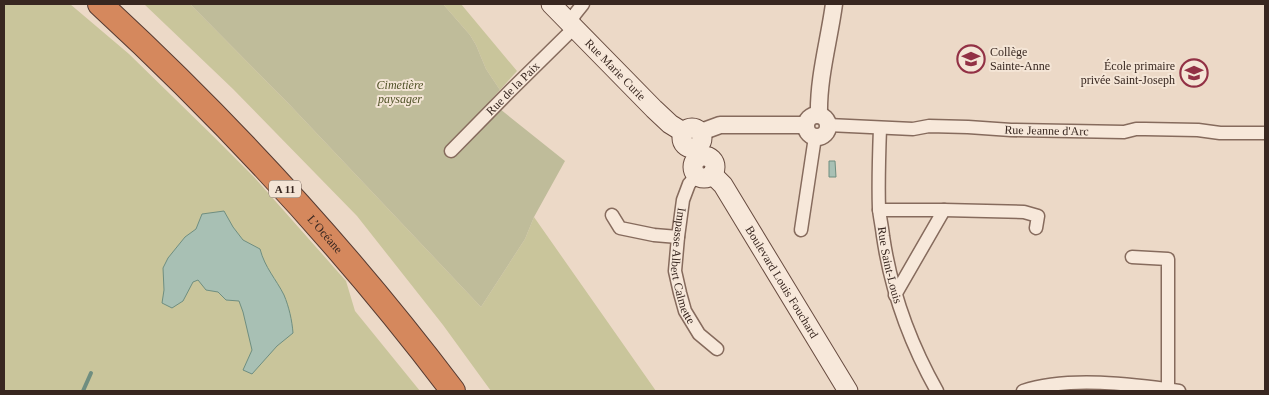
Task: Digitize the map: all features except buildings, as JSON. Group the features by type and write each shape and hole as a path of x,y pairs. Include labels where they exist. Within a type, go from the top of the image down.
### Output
{"highway":[{"name":"L’Océane","path":"100,4 158,58 280,183 370,286 453,391"},
{"name":"L’Océane","path":"122,4 220,98 315,200 395,292 472,391"}],"main road":[{"name":"Rue Marie Curie","path":"563,14 698,153"},
{"name":"Boulevard Louis Fouchard","path":"698,153 723,185 848,391"}],"street":[{"name":"Rue de la Paix","path":"451,151 510,91 563,14 575,14 584,4"},
{"path":"824,120 819,98 832,4"},
{"path":"801,230 810,131 808,119 813,115 824,120"},
{"name":"Rue Jeanne d'Arc","path":"824,120 880,128 913,129 929,126 1011,130 1124,132 1145,129 1265,133"},
{"path":"698,153 720,125 810,131"},
{"name":"Rue Saint-Louis","path":"880,128 879,210 886,258 895,295 914,348 937,391"},
{"name":"Impasse Albert Calmette","path":"698,153 683,200 675,271 685,311 699,334 717,349"},
{"path":"879,210 1024,212 1038,216 1036,228"},
{"path":"895,295 944,210"},
{"path":"612,216 620,228 654,235 678,237"},
{"path":"1023,391 1055,384 1080,383 1119,384 1173,390 1168,259 1132,257"}],"shaded area":[{"path":"4,4 70,4 129,54 254,177 346,281 355,311 420,391 4,391"},
{"path":"144,4 190,4 288,103 481,307 525,239 534,217 656,391 491,391 443,325 357,216 233,89"},
{"path":"443,4 461,4 517,71 500,90 486,69 470,35"},
{"path":"829,161 835,161 836,177 829,177"},
{"path":"224,211 243,240 260,249 268,268 284,295 292,323 293,333 277,346 252,374 243,370 252,350 239,301 226,300 218,292 206,290 198,280 193,282 183,301 172,308 162,303 164,290 163,268 168,258 185,237 196,229 202,214"}],"green space":[{"name":"Cimetière paysager","path":"190,4 443,4 470,35 486,69 500,90 490,101 565,161 534,217 525,239 481,307 288,103"}],"waterway":[{"path":"83,391 91,373"}],"place":[{"name":"Collège Sainte-Anne","path":"971,59"},
{"name":"École primaire privée Saint-Joseph","path":"1194,73"}]}
